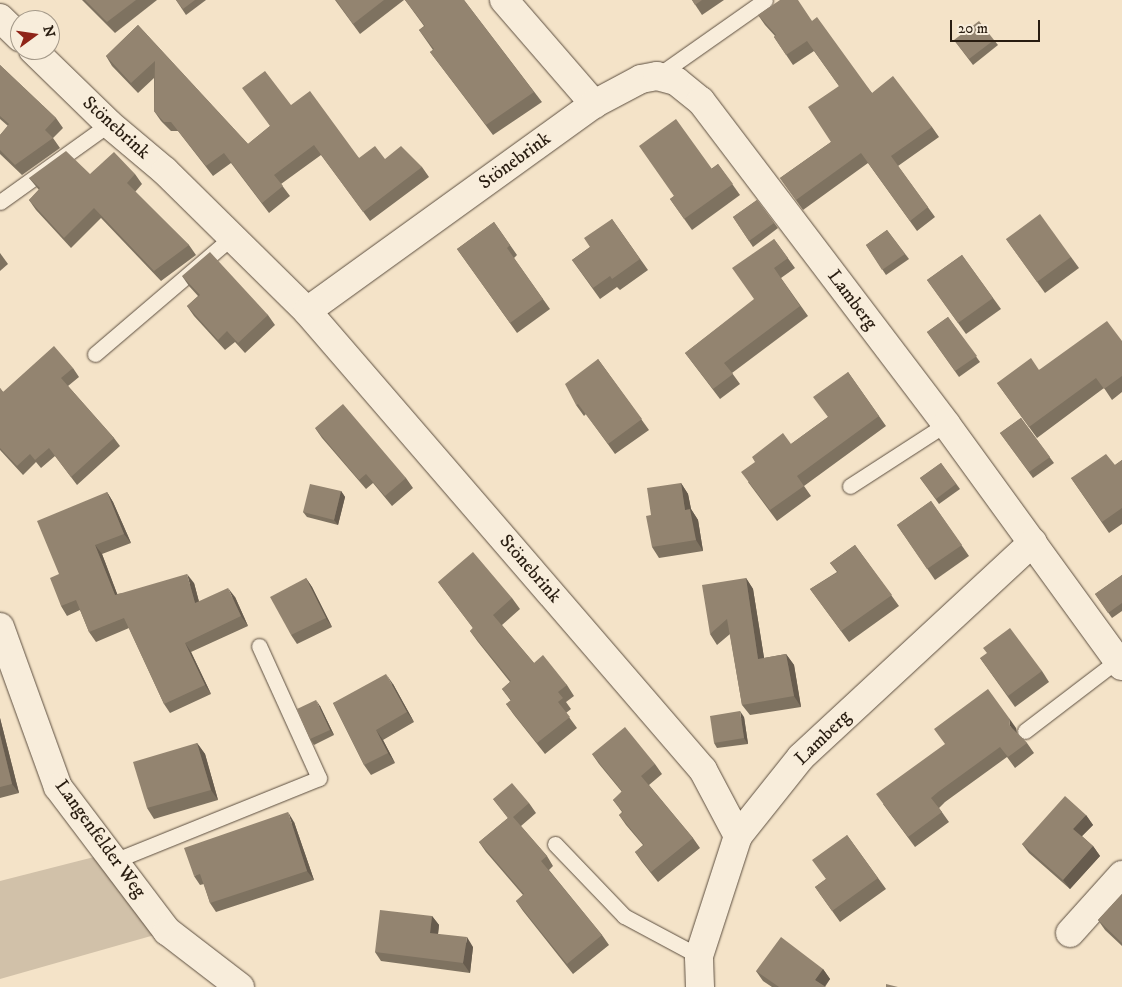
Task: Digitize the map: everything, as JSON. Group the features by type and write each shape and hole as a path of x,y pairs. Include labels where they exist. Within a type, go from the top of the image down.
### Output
{"street":[{"path":"504,0 594,104"},
{"path":"0,18 10,28"},
{"name":"Stönebrink","path":"43,60 109,124 165,171 307,311 703,770 738,836"},
{"name":"Stönebrink","path":"307,311 594,104 641,79 657,76"},
{"name":"Lamberg","path":"657,76 676,81 702,100 946,424 1120,663"},
{"name":"Lamberg","path":"700,987 699,956 738,836 801,757 1033,542"},
{"name":"Langenfelder Weg","path":"0,627 58,787 167,931 240,987"},
{"path":"1070,933 1122,875"}],"lane":[{"path":"657,76 765,0"},
{"path":"0,202 109,124"},
{"path":"95,354 232,237"},
{"path":"850,486 946,424"},
{"path":"114,861 319,778 259,646"},
{"path":"1025,731 1120,663"},
{"path":"555,844 624,916 699,956"}],"shaded area":[{"path":"98,856 158,934 0,979 0,881"}],"building":[{"path":"85,0 136,0 107,22"},
{"path":"176,0 195,0 183,9"},
{"path":"336,0 384,0 353,24"},
{"path":"405,0 464,0 534,92 486,125 430,52 434,49 419,30 425,26"},
{"path":"692,0 702,0 695,5"},
{"path":"780,0 798,0 812,21 817,17 872,93 893,76 932,127 891,156 928,207 910,221 861,153 796,200 780,178 831,142 808,107 839,86 807,41 786,55 774,37 776,35 758,15"},
{"path":"979,21 994,40 969,59 954,40"},
{"path":"138,25 248,144 270,126 242,88 265,71 291,105 310,91 359,158 375,146 385,159 401,146 422,167 363,212 314,145 274,175 283,186 262,203 224,153 206,166 171,122 164,122 154,111 155,61 131,83 106,56"},
{"path":"0,65 56,118 45,130 53,138 15,165 0,150 0,135 9,124 0,116"},
{"path":"676,119 712,169 718,164 733,184 684,219 670,199 674,196 639,146"},
{"path":"66,151 90,174 114,152 135,174 127,183 189,245 154,271 94,208 64,238 29,200 40,188 29,178"},
{"path":"757,200 774,223 749,241 733,217"},
{"path":"1040,214 1071,257 1037,282 1006,239"},
{"path":"612,219 640,259 612,279 610,276 593,288 572,260 590,247 584,238"},
{"path":"494,222 510,245 507,248 543,299 510,323 457,249"},
{"path":"887,230 905,254 882,270 866,245"},
{"path":"774,239 788,258 774,268 800,306 724,363 733,374 713,389 685,353 754,299 732,268"},
{"path":"210,252 268,315 238,343 227,331 218,340 187,306 200,295 182,276"},
{"path":"962,255 993,298 958,323 927,280"},
{"path":"948,317 977,356 955,371 927,332"},
{"path":"1107,321 1122,341 1122,376 1104,389 1096,378 1029,427 997,383 1031,358 1039,370"},
{"path":"54,346 73,368 61,378 114,438 71,477 49,448 35,460 30,454 17,466 0,448 0,388 3,392"},
{"path":"598,359 642,419 608,444 578,404 576,405 565,384"},
{"path":"848,372 879,416 797,476 804,486 770,510 741,472 755,462 752,457 783,433 791,444 828,417 813,397"},
{"path":"343,404 406,478 385,496 366,474 359,480 315,428"},
{"path":"1021,418 1050,457 1029,472 1000,433"},
{"path":"1106,454 1115,465 1122,460 1122,508 1102,522 1071,478"},
{"path":"941,463 956,484 936,499 920,478"},
{"path":"681,483 685,510 690,509 696,540 652,547 646,516 651,515 647,488"},
{"path":"310,484 341,491 334,520 303,512"},
{"path":"107,492 124,534 95,545 115,595 187,574 195,603 228,588 241,616 185,643 205,685 164,704 124,618 89,632 76,600 61,606 50,578 59,574 37,521"},
{"path":"931,501 962,545 927,569 897,525"},
{"path":"855,545 892,595 841,631 810,589 838,572 830,563"},
{"path":"473,552 512,598 493,615 534,663 543,655 567,685 558,692 563,698 558,702 570,717 537,743 506,704 511,700 502,689 511,681 470,631 473,628 438,582"},
{"path":"1122,575 1122,603 1108,613 1095,594"},
{"path":"306,578 326,618 291,635 270,597"},
{"path":"746,578 758,659 786,654 794,696 742,705 727,619 710,634 702,585"},
{"path":"1010,628 1042,671 1008,696 980,658 987,653 983,648"},
{"path":"386,674 407,712 376,730 388,753 364,765 333,703"},
{"path":"988,689 1009,718 1010,726 1027,743 1008,757 1000,747 938,792 931,798 942,812 908,837 876,794 945,744 934,729"},
{"path":"316,700 330,730 310,739 297,709"},
{"path":"740,711 744,738 714,743 710,716"},
{"path":"625,727 655,764 641,776 693,838 651,872 635,852 644,845 619,815 623,812 613,800 622,791 592,754"},
{"path":"0,735 12,784 0,787"},
{"path":"197,743 211,790 147,808 133,762"},
{"path":"512,783 529,803 513,817 547,856 541,861 602,935 567,964 516,901 524,894 479,842 508,818 493,799"},
{"path":"1065,796 1086,815 1073,829 1093,846 1063,880 1022,844"},
{"path":"288,812 307,871 210,903 200,874 194,876 184,848"},
{"path":"847,835 878,878 832,911 815,887 826,879 812,860"},
{"path":"1122,894 1122,943 1098,920"},
{"path":"380,910 432,916 430,933 467,937 463,963 375,952"},
{"path":"781,937 823,969 815,980 826,987 779,987 756,971"},
{"path":"886,984 898,987 886,987"}]}
